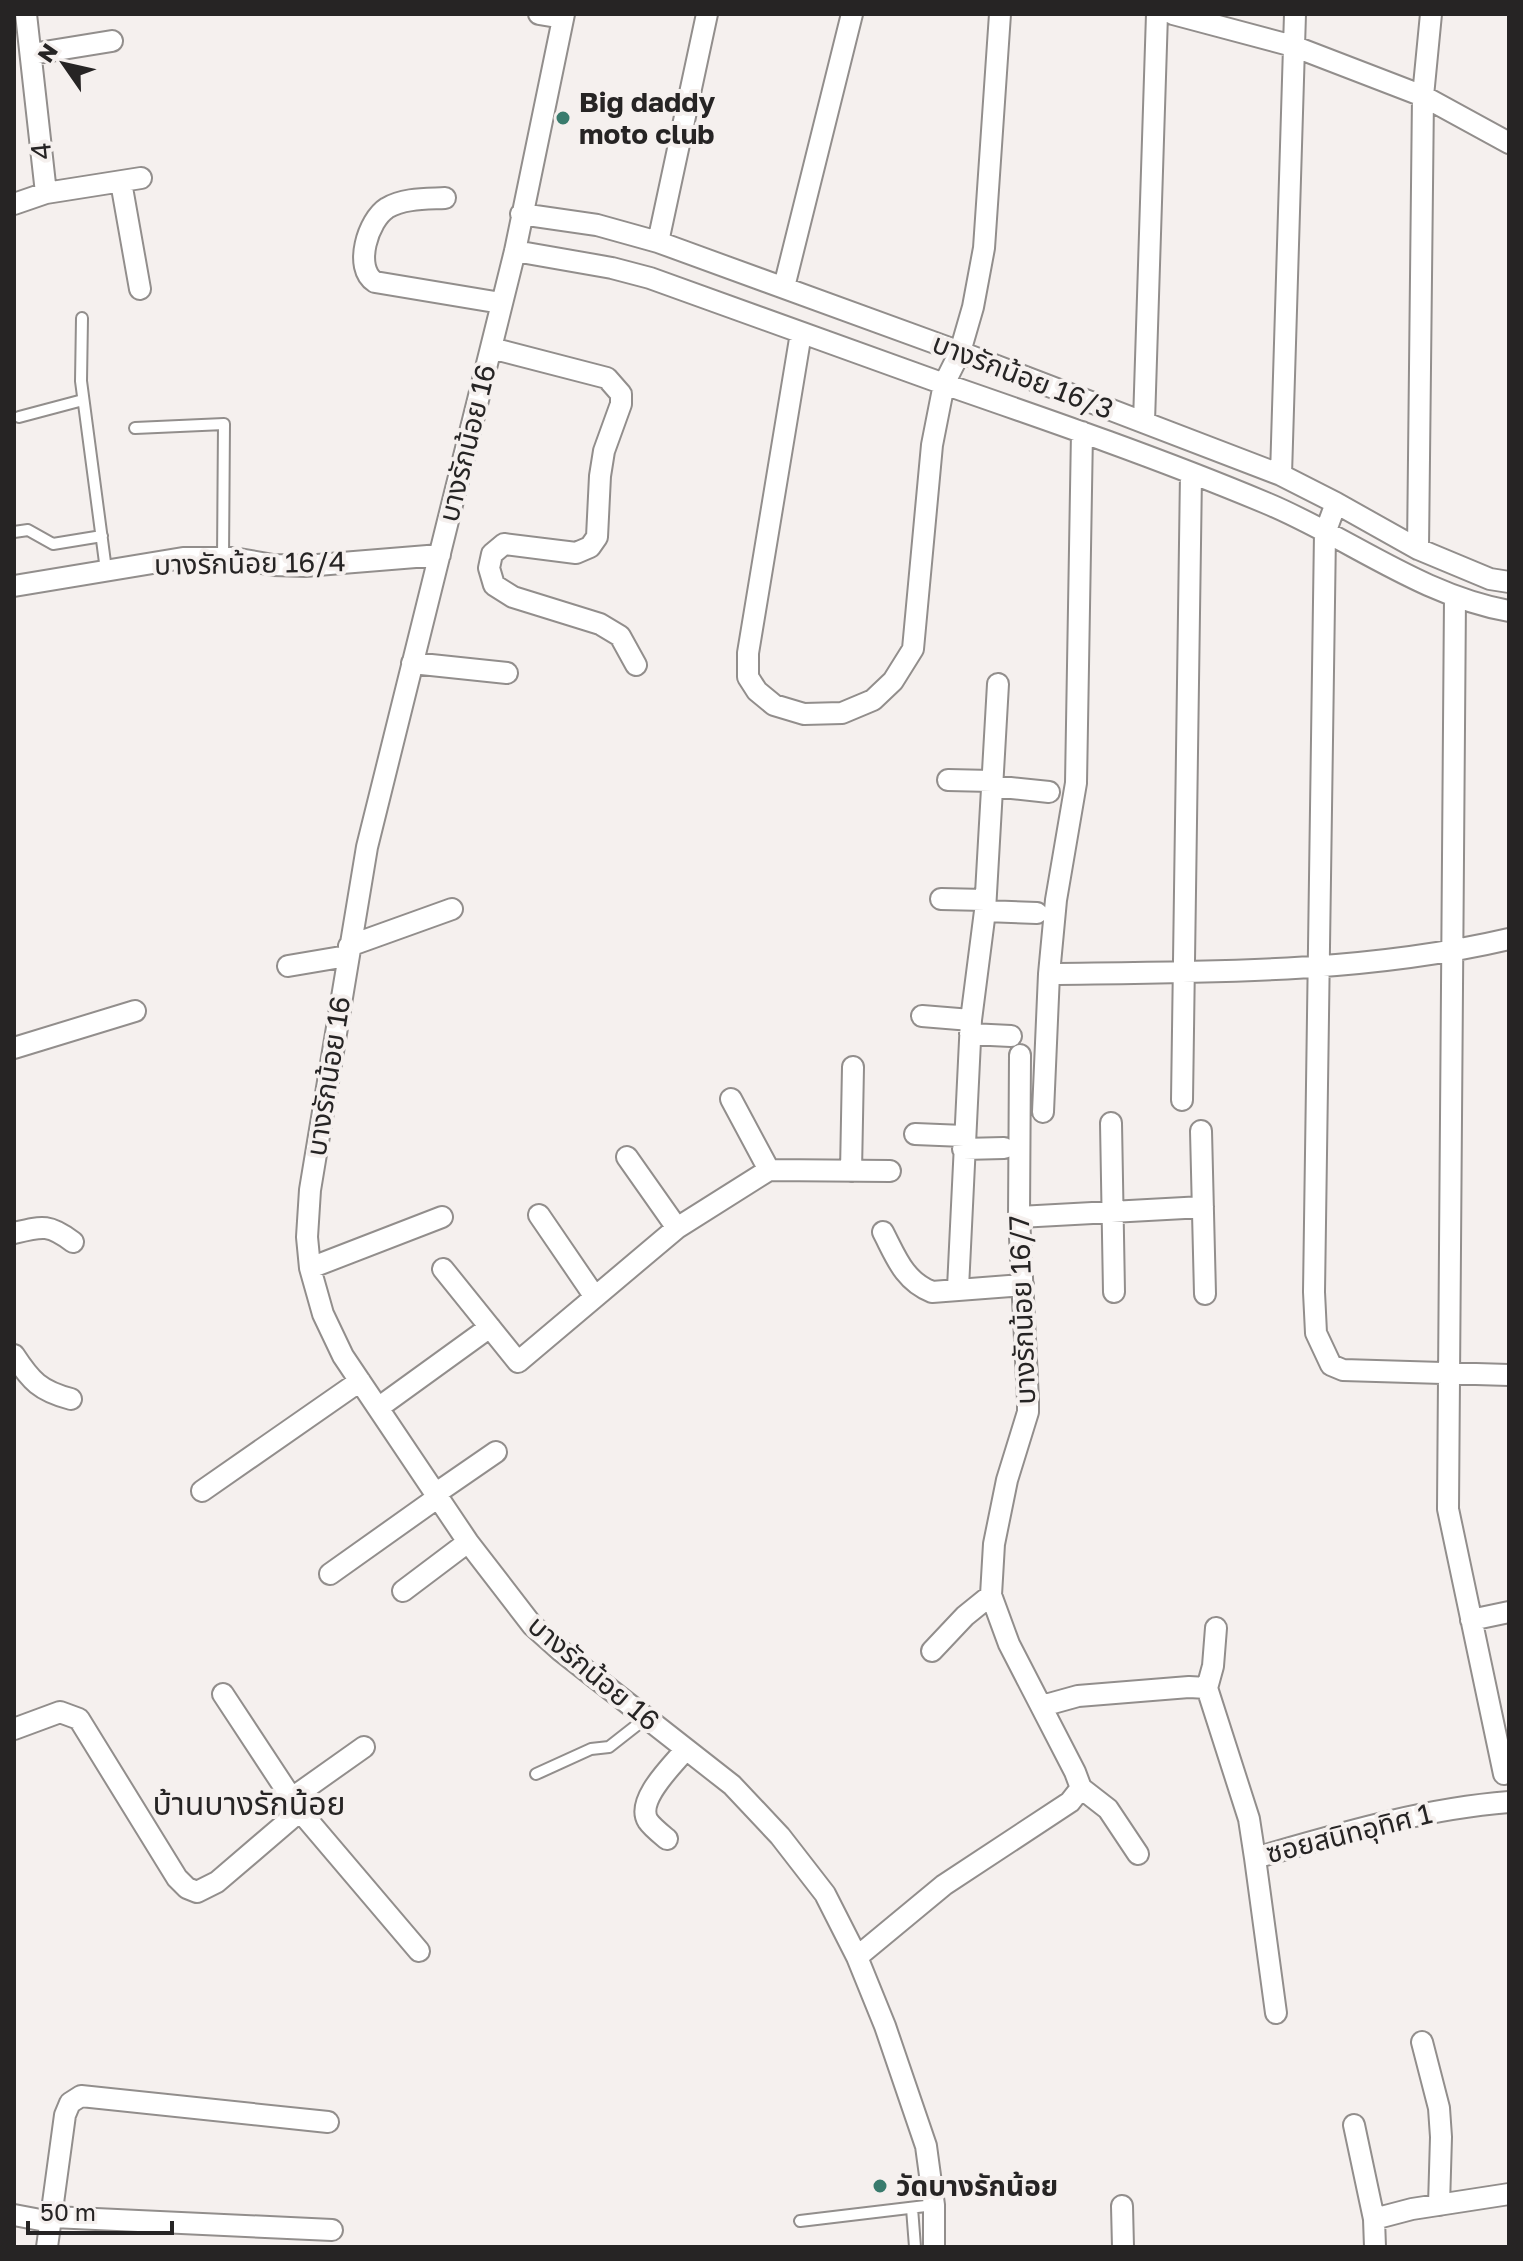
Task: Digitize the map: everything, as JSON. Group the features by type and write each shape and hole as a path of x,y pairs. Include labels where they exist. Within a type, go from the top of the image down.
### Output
{"street":[{"name":"4","path":"26,14 46,193"},
{"path":"539,14 563,16"},
{"path":"658,242 707,14"},
{"path":"784,287 852,14"},
{"path":"801,333 748,653 748,677 757,691 774,705 804,714 842,713 873,700 893,681 913,649 932,445 944,384 960,352 973,307 984,248 1000,14"},
{"path":"1144,422 1157,14"},
{"path":"1173,14 1293,46 1423,96 1509,143"},
{"path":"1281,475 1295,14"},
{"path":"1418,549 1423,96 1431,14"},
{"name":"บางรักน้อย 16","path":"563,16 515,251 367,847 310,1190 307,1237 310,1268 323,1314 343,1356 468,1542 532,1625 732,1785 780,1836 825,1894 857,1957 885,2026 926,2146 934,2205 934,2247"},
{"path":"32,54 112,41"},
{"path":"14,204 46,193 131,180 140,289"},
{"path":"445,198 405,201 388,208 374,219 365,249 365,269 369,278 375,282 501,303"},
{"name":"บางรักน้อย 16/3","path":"521,214 597,225 658,242 960,352 1281,475 1418,549 1490,579 1509,582"},
{"path":"612,268 621,233"},
{"path":"515,251 650,278 1082,432 1268,504 1455,597 1509,611"},
{"path":"491,348 607,378 621,394 621,404 609,433 600,476 597,537 590,547 576,553 504,544 492,554 489,568 494,585 513,597 600,624 620,636 636,665"},
{"path":"1043,1112 1049,974 1056,900 1076,783 1082,432"},
{"path":"1182,1100 1191,474"},
{"path":"1336,503 1325,533 1314,1292 1316,1333 1331,1365 1343,1370 1509,1375"},
{"name":"บางรักน้อย 16/4","path":"14,586 183,558 223,558 305,566 440,555"},
{"path":"1455,597 1448,1509 1504,1774"},
{"path":"412,663 507,673"},
{"path":"958,1288 971,1027 985,906 998,684"},
{"path":"948,780 1049,792"},
{"path":"941,899 1037,913"},
{"path":"288,966 348,951 452,909"},
{"path":"1049,974 1182,972 1318,965 1451,952 1509,939"},
{"path":"14,1048 135,1011"},
{"path":"922,1016 971,1027"},
{"name":"บางรักน้อย 16/7","path":"971,1027 1015,1045 1019,1217 1028,1367 1028,1412 1004,1492 994,1544 991,1595 1009,1644 1081,1788"},
{"path":"851,1171 853,1067"},
{"path":"731,1099 769,1170"},
{"path":"1111,1123 1114,1292"},
{"path":"1201,1131 1205,1294"},
{"path":"915,1134 1004,1148"},
{"path":"627,1157 677,1228"},
{"path":"443,1269 518,1362 677,1228 769,1170 890,1171"},
{"path":"1019,1217 1203,1207"},
{"path":"539,1215 595,1297"},
{"path":"310,1268 442,1217"},
{"path":"14,1233 41,1226 56,1230 73,1242"},
{"path":"883,1232 904,1273 919,1287 932,1292 1023,1285"},
{"path":"378,1408 490,1327"},
{"path":"14,1355 37,1384 50,1393 71,1399"},
{"path":"202,1491 360,1381"},
{"path":"330,1574 496,1452"},
{"path":"403,1591 468,1542"},
{"path":"932,1651 965,1616 991,1595"},
{"path":"1471,1620 1509,1612"},
{"path":"1042,1706 1078,1696 1207,1688 1213,1666 1216,1628"},
{"name":"ซอยสนิทอุทิศ 1","path":"1207,1688 1249,1819 1255,1858 1400,1818 1471,1805 1509,1802"},
{"path":"223,1694 296,1805 419,1951"},
{"path":"14,1729 60,1712 79,1719 177,1878 187,1888 197,1892 217,1882 296,1805 364,1747"},
{"path":"667,1839 648,1820 646,1807 657,1783 686,1749"},
{"path":"857,1957 944,1885 1070,1802 1081,1788 1108,1809 1138,1854"},
{"path":"1255,1858 1276,2013"},
{"path":"1422,2042 1439,2108 1439,2205"},
{"path":"47,2247 65,2115 70,2103 81,2096 328,2122"},
{"path":"1354,2125 1374,2219 1375,2247"},
{"path":"1374,2219 1509,2194"},
{"path":"1122,2206 1123,2247"},
{"path":"14,2215 52,2220 332,2230"}],"lane":[{"path":"82,318 83,400 106,570"},
{"path":"19,417 83,400"},
{"path":"135,428 224,424 223,558"},
{"path":"14,532 28,530 53,544 102,536"},
{"path":"536,1774 591,1749 609,1747 646,1718"},
{"path":"800,2221 934,2205"},
{"path":"912,2208 915,2247"}],"place":[{"name":"Big daddy moto club","path":"563,118"},
{"name":"วัดบางรักน้อย","path":"880,2186"}],"district":[{"name":"บ้านบางรักน้อย","path":"249,1804"}]}
